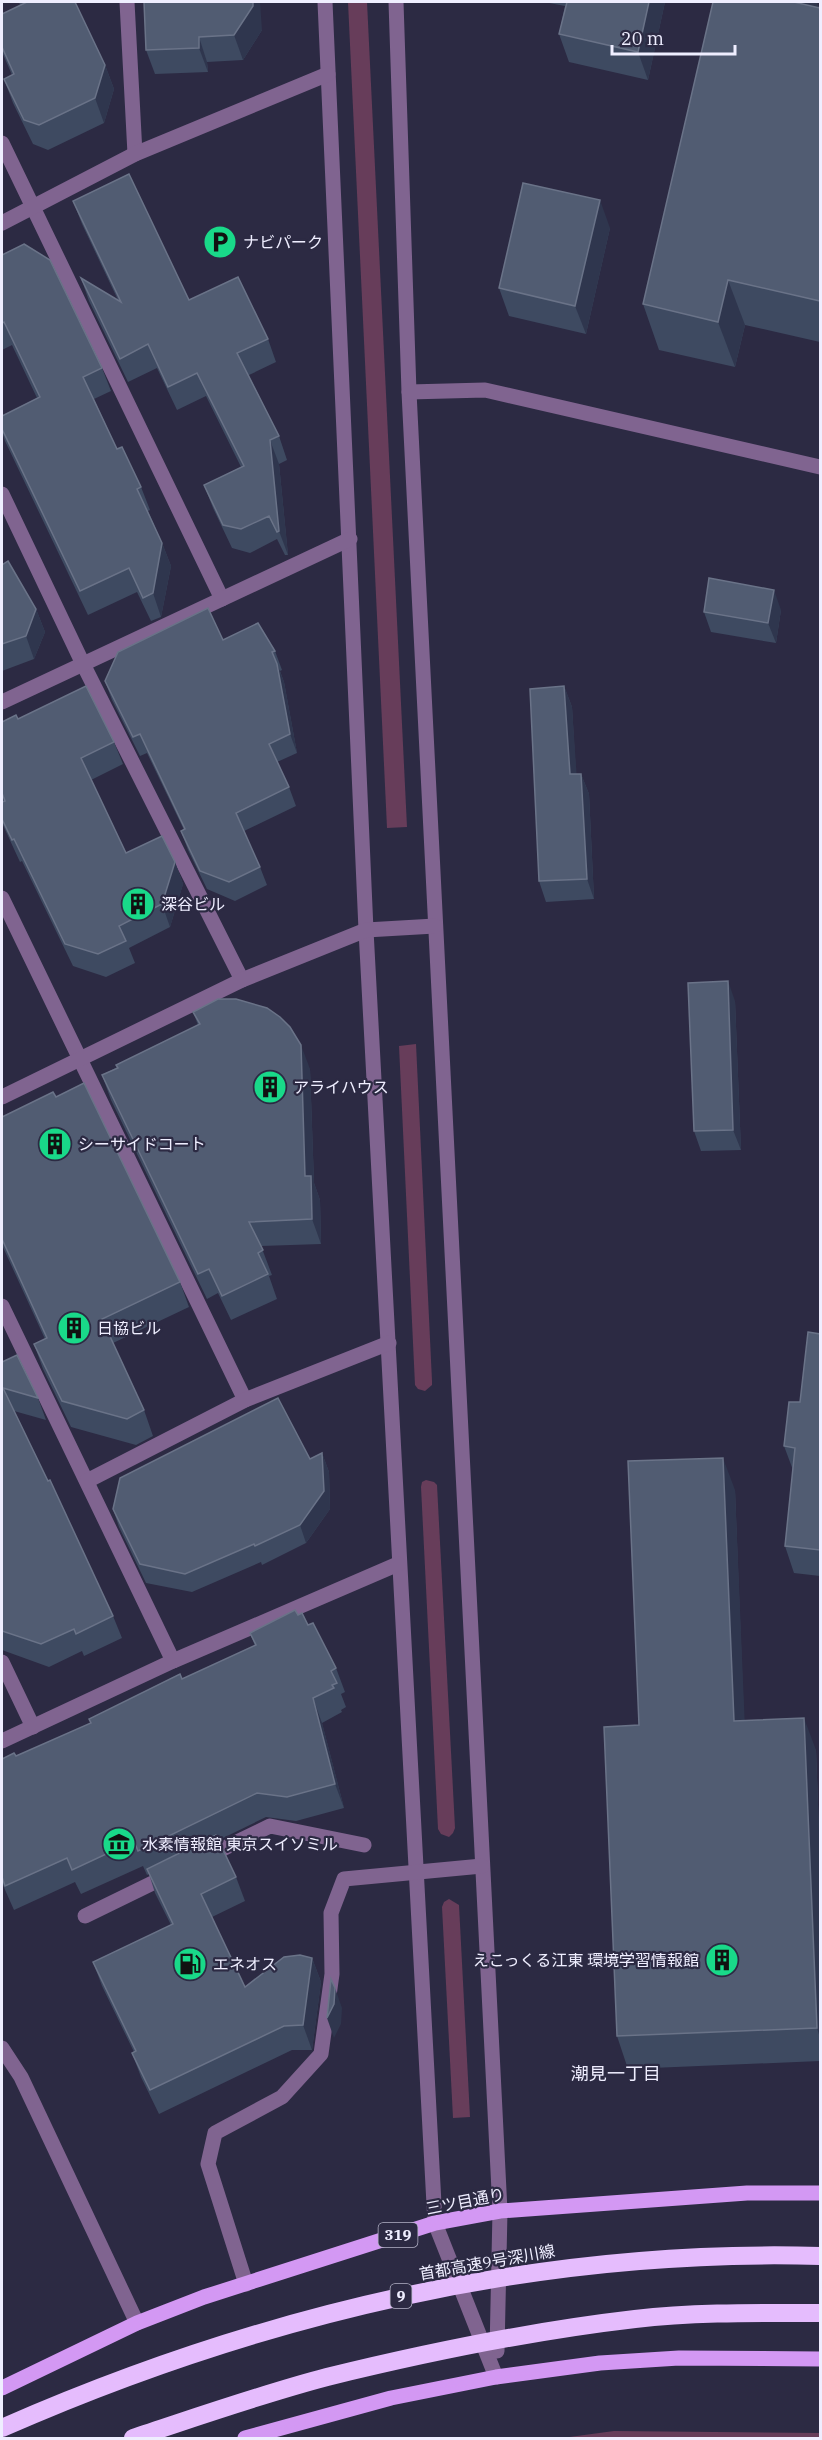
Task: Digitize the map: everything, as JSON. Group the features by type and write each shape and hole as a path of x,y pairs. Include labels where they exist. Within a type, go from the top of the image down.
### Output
{"highway":[{"name":"首都高速9号深川線","path":"2,2428 54,2405 242,2337 389,2298 578,2266 672,2258 820,2256"},
{"path":"133,2439 227,2407 326,2378 501,2338 637,2319 734,2314 820,2313"}],"main road":[{"name":"三ツ目通り","path":"2,2388 137,2323 246,2284 435,2223 500,2211 747,2193 820,2193"},
{"path":"245,2439 391,2398 496,2377 600,2363 679,2358 820,2359"}],"street":[{"path":"127,2 135,154"},
{"path":"325,2 366,930 389,1342 398,1564 435,2223 496,2377"},
{"path":"396,2 409,392 500,2211 496,2377"},
{"path":"2,223 135,154 328,74"},
{"path":"2,143 222,598"},
{"path":"409,392 485,390 820,467"},
{"path":"2,494 83,664 242,980"},
{"path":"2,702 350,539"},
{"path":"2,898 246,1400"},
{"path":"2,1097 242,980 366,930 435,926"},
{"path":"2,1306 173,1661"},
{"path":"87,1481 246,1400 389,1342"},
{"path":"2,1742 173,1661 398,1564"},
{"path":"2,1662 33,1727"},
{"path":"85,1916 270,1826 364,1845"},
{"path":"246,2284 208,2164 215,2133 282,2097 321,2054 332,1974 331,1913 344,1879 482,1866"},
{"path":"2,2048 21,2077 137,2323"}],"shaded area":[{"path":"348,2 367,2 407,827 387,828"},
{"path":"416,1044 432,1381 432,1385 425,1391 418,1389 415,1385 399,1046"},
{"path":"426,1480 437,1485 455,1828 449,1837 441,1834 438,1829 421,1487 422,1482"},
{"path":"449,1899 459,1905 470,2117 453,2118 442,1907"},
{"path":"614,2431 820,2433 820,2438 562,2438"}],"building":[{"path":"27,2 75,2 105,65 95,98 39,125 24,120 4,79 14,74 2,47 2,14"},
{"path":"144,2 253,2 253,6 234,35 199,37 199,48 146,50"},
{"path":"567,2 649,2 638,52 559,34"},
{"path":"713,2 794,2 820,8 820,301 728,280 718,322 643,304"},
{"path":"129,174 189,300 238,277 268,339 237,353 279,436 270,440 279,531 277,532 269,516 241,529 223,525 204,485 244,466 197,373 168,387 148,344 120,359 81,278 121,302 73,201"},
{"path":"523,183 600,200 575,306 499,288"},
{"path":"24,244 50,260 102,368 83,377 117,449 122,447 141,487 137,489 162,543 153,593 143,598 129,568 80,591 2,429 2,416 40,397 4,322 2,323 2,255"},
{"path":"8,561 36,609 26,636 2,644 2,565"},
{"path":"709,578 774,590 768,623 704,612"},
{"path":"208,608 223,640 258,623 275,651 272,652 277,664 290,734 269,744 289,787 236,813 260,867 229,882 200,871 181,831 185,829 140,734 133,737 105,681 118,652"},
{"path":"86,686 114,742 81,758 126,853 162,836 175,862 162,904 119,926 126,941 98,954 65,944 2,819 2,802 5,801 2,793 2,722 16,715 18,719"},
{"path":"564,686 570,774 581,774 587,879 539,881 530,689"},
{"path":"728,981 733,1130 694,1131 688,983"},
{"path":"218,999 236,999 267,1008 290,1027 301,1045 305,1176 311,1176 312,1219 249,1222 263,1250 258,1253 268,1274 222,1296 209,1269 198,1274 102,1075 118,1068 116,1065 200,1024 193,1012"},
{"path":"84,1083 180,1282 102,1319 144,1410 127,1419 62,1401 34,1344 47,1338 2,1239 2,1117 53,1092 56,1097"},
{"path":"808,1332 820,1334 820,1550 785,1546 795,1448 784,1446 789,1402 800,1402"},
{"path":"17,1355 38,1398 3,1388 48,1481 50,1480 113,1616 76,1634 74,1629 41,1644 2,1631 2,1362"},
{"path":"278,1398 310,1459 322,1453 324,1491 300,1525 185,1574 140,1564 113,1509 120,1478"},
{"name":"えこっくる江東 環境学習情報館","path":"723,1458 734,1721 804,1718 817,2028 617,2036 604,1727 639,1725 628,1461"},
{"path":"295,1610 298,1615 302,1613 308,1625 313,1623 336,1668 331,1671 337,1683 332,1685 334,1688 313,1698 335,1784 287,1797 257,1793 138,1851 134,1841 72,1870 67,1858 5,1886 2,1877 2,1759 14,1753 16,1756 91,1723 89,1719 180,1674 182,1679 256,1645 250,1633"},
{"path":"216,1835 236,1877 201,1894 245,1987 284,1957 300,1955 312,1958 303,2025 284,2026 150,2090 132,2053 136,2051 93,1962 173,1924 147,1869"},
{"path":"331,1979 335,1988 334,2004 327,2018"}],"place":[{"name":"ナビパーク","path":"220,242"},
{"name":"深谷ビル","path":"138,904"},
{"name":"アライハウス","path":"270,1087"},
{"name":"シーサイドコート","path":"55,1144"},
{"name":"日協ビル","path":"74,1328"},
{"name":"水素情報館 東京スイソミル","path":"119,1844"},
{"name":"えこっくる江東 環境学習情報館","path":"722,1960"},
{"name":"エネオス","path":"190,1964"}],"district":[{"name":"潮見一丁目","path":"616,2074"}]}
